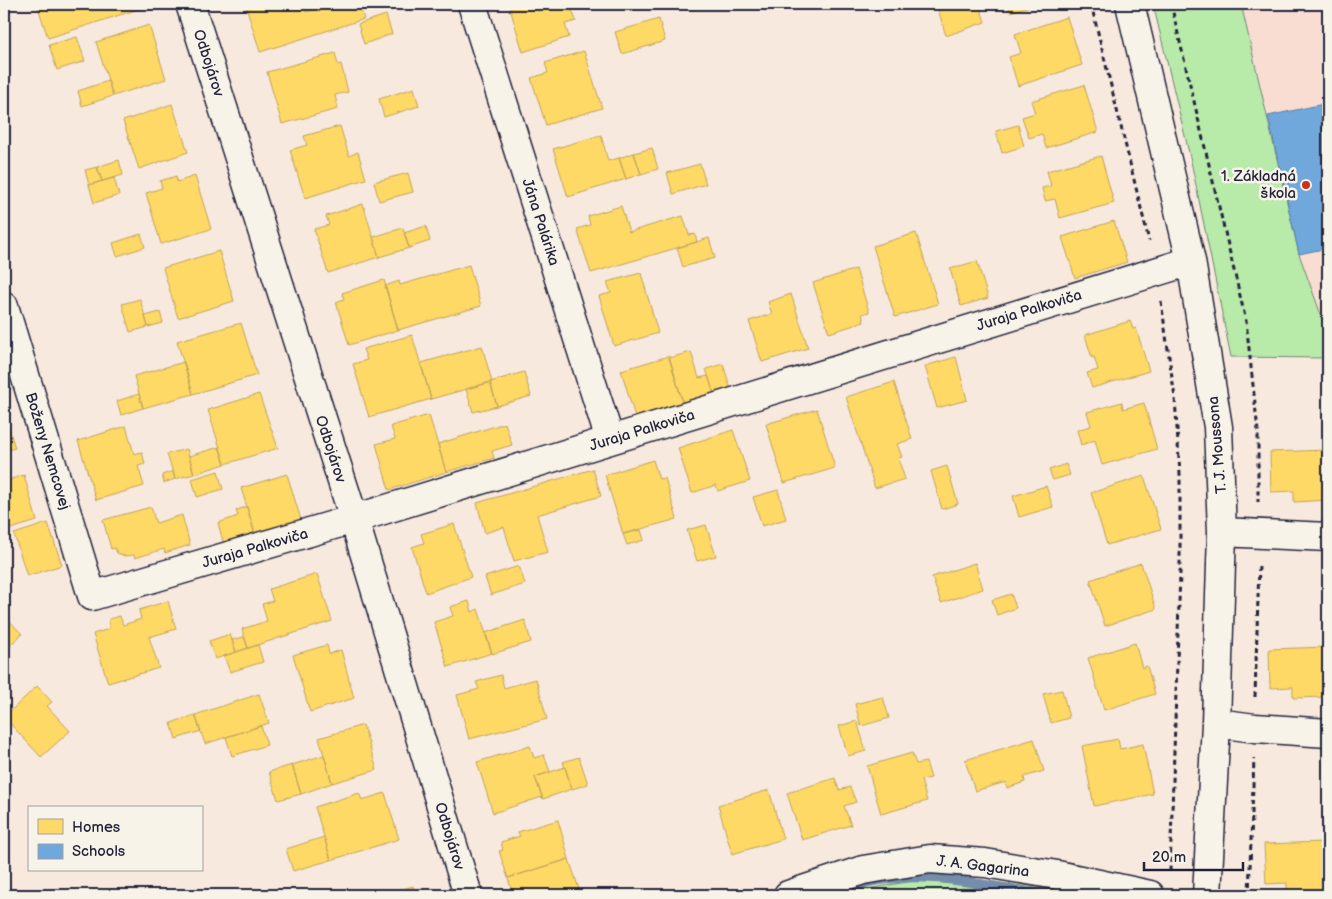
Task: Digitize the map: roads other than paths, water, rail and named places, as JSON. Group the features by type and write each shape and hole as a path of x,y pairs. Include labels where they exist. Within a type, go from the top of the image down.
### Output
{"street":[{"name":"Odbojárov","path":"190,4 354,519 468,895"},
{"name":"Jána Palárika","path":"472,4 610,440"},
{"name":"T. J. Moussona","path":"1130,4 1191,260 1218,427 1222,532 1216,723 1207,895"},
{"name":"Juraja Palkoviča","path":"92,596 354,519 1191,260"},
{"name":"Boženy Nemcovej","path":"4,306 92,596"},
{"path":"1222,532 1328,537"},
{"path":"1216,723 1255,728 1328,733"},
{"name":"J. A. Gagarina","path":"788,895 863,870 930,859 985,863 1057,875 1160,887"}],"waterway":[{"path":"836,895 861,884 905,877 972,882 1038,895"}],"place":[{"name":"1. Základná škola","path":"1306,185"}]}
